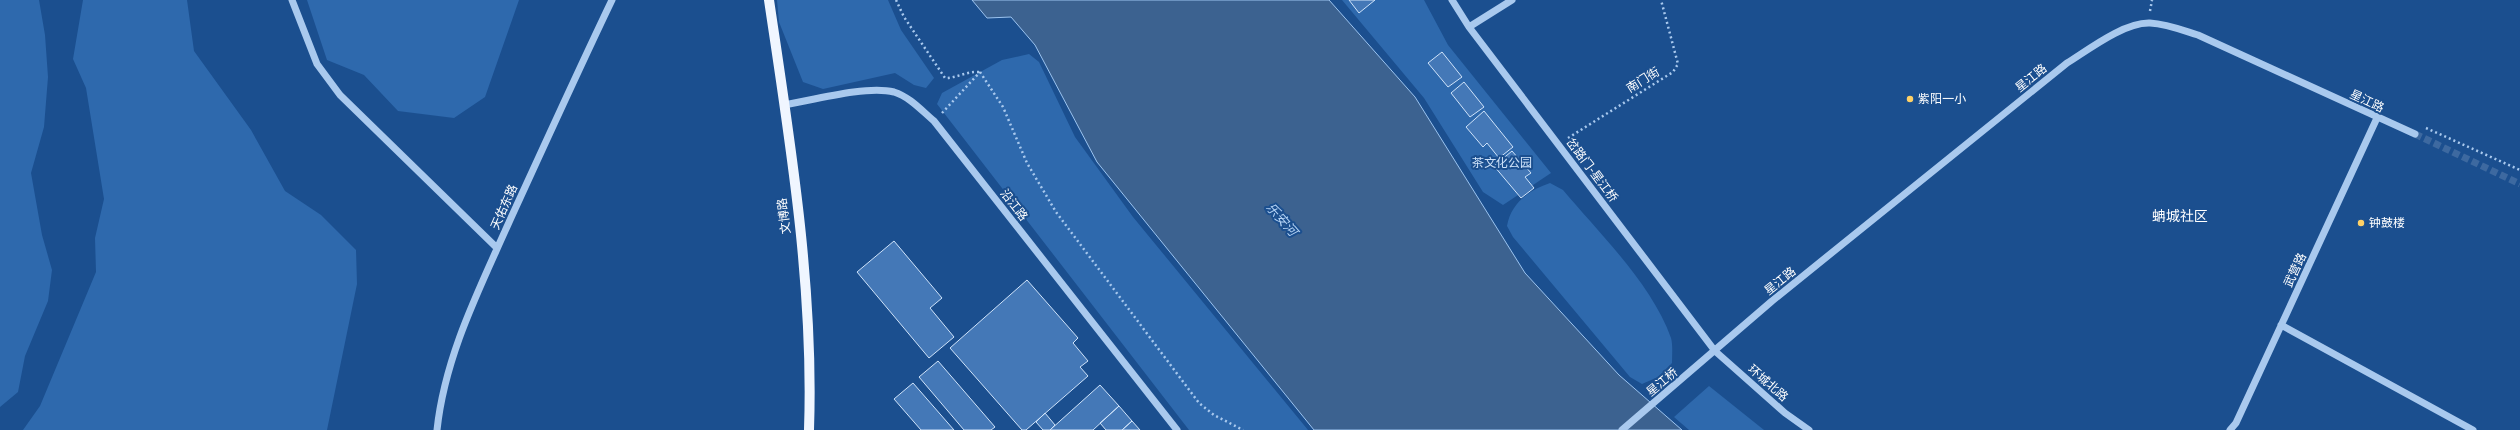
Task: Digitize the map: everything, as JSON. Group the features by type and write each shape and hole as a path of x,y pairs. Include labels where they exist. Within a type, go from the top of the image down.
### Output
{"main road":[{"name":"文博路","path":"769,0 784,105 808,322 810,385 809,430"}],"street":[{"path":"292,0 317,64 340,94 498,248"},
{"name":"天佑东路","path":"437,430 450,362 468,312 574,79 612,0"},
{"name":"岔路门-星江桥","path":"1452,0 1469,27 1715,351"},
{"path":"1469,27 1512,0"},
{"name":"星江路","path":"1715,351 1772,301 2067,63 2112,35 2131,28 2148,23 2168,26 2198,35 2377,118 2415,134"},
{"name":"沿江路","path":"784,105 875,90 895,92 914,102 934,121 1177,430"},
{"name":"武营路","path":"2230,430 2236,423 2377,118"},
{"path":"2281,325 2472,430"},
{"name":"星江桥","path":"1622,430 1715,351"},
{"name":"环城北路","path":"1715,351 1785,413 1809,430"}],"path":[{"path":"896,0 904,16 945,78 952,78 969,71 980,72"},
{"name":"南门街","path":"1558,144 1673,72 1678,64 1661,0"},
{"path":"934,121 980,72"},
{"path":"980,72 1003,107 1027,163 1056,212 1199,402 1214,415 1243,430"},
{"path":"2418,124 2520,170"}],"green space":[{"path":"0,0 39,0 45,35 48,77 44,127 31,173 42,235 52,270 48,301 25,356 18,392 0,407"},
{"path":"83,0 187,0 194,51 251,130 285,191 321,215 356,250 357,284 327,430 23,430 40,406 96,272 95,238 104,199 86,88 73,59"},
{"path":"307,0 519,0 485,97 454,118 398,111 364,75 327,60"},
{"path":"777,0 888,0 901,30 934,78 926,88 914,85 895,73 823,89 803,82 779,22"},
{"name":"茶文化公园","path":"1342,0 1424,0 1448,45 1551,173 1503,205 1483,192 1424,98"},
{"path":"1029,54 1039,62 1075,137 1133,217 1308,430 1189,430 937,104 942,93 1002,60"},
{"path":"1550,183 1563,190 1608,241 1651,298 1672,341 1672,363 1658,377 1642,384 1630,377 1513,237 1507,226 1512,211 1522,198 1535,189"},
{"path":"1709,386 1764,430 1689,430 1674,417"}],"water":[{"name":"乐安河","path":"972,0 1329,0 1415,97 1525,273 1619,375 1682,430 1314,430 1097,162 1035,45 1011,17 987,18"}],"building":[{"path":"1349,0 1375,0 1359,13"},
{"path":"1442,52 1462,77 1448,87 1428,63"},
{"path":"1464,82 1484,107 1470,117 1451,93"},
{"path":"1484,111 1513,147 1499,158 1487,143 1483,147 1466,127"},
{"path":"1512,151 1531,173 1525,177 1534,188 1521,198 1494,166"},
{"path":"894,241 942,298 930,308 954,337 929,358 857,272"},
{"path":"1027,280 1078,338 1073,343 1088,361 1080,367 1088,376 1026,430 1022,430 950,348"},
{"path":"938,361 995,427 991,430 964,430 919,377"},
{"path":"913,383 954,430 921,430 894,399"},
{"path":"1100,385 1119,406 1093,430 1050,430"},
{"path":"1119,406 1132,421 1122,430 1106,430 1100,423"},
{"path":"1045,413 1055,425 1050,430 1043,430 1036,422"},
{"path":"1132,421 1140,430 1122,430"}],"tunnel":[{"path":"2415,134 2520,184"}],"place":[{"name":"紫阳一小","path":"1910,99"},
{"name":"钟鼓楼","path":"2361,223"}],"district":[{"name":"蚺城社区","path":"2180,216"}]}
